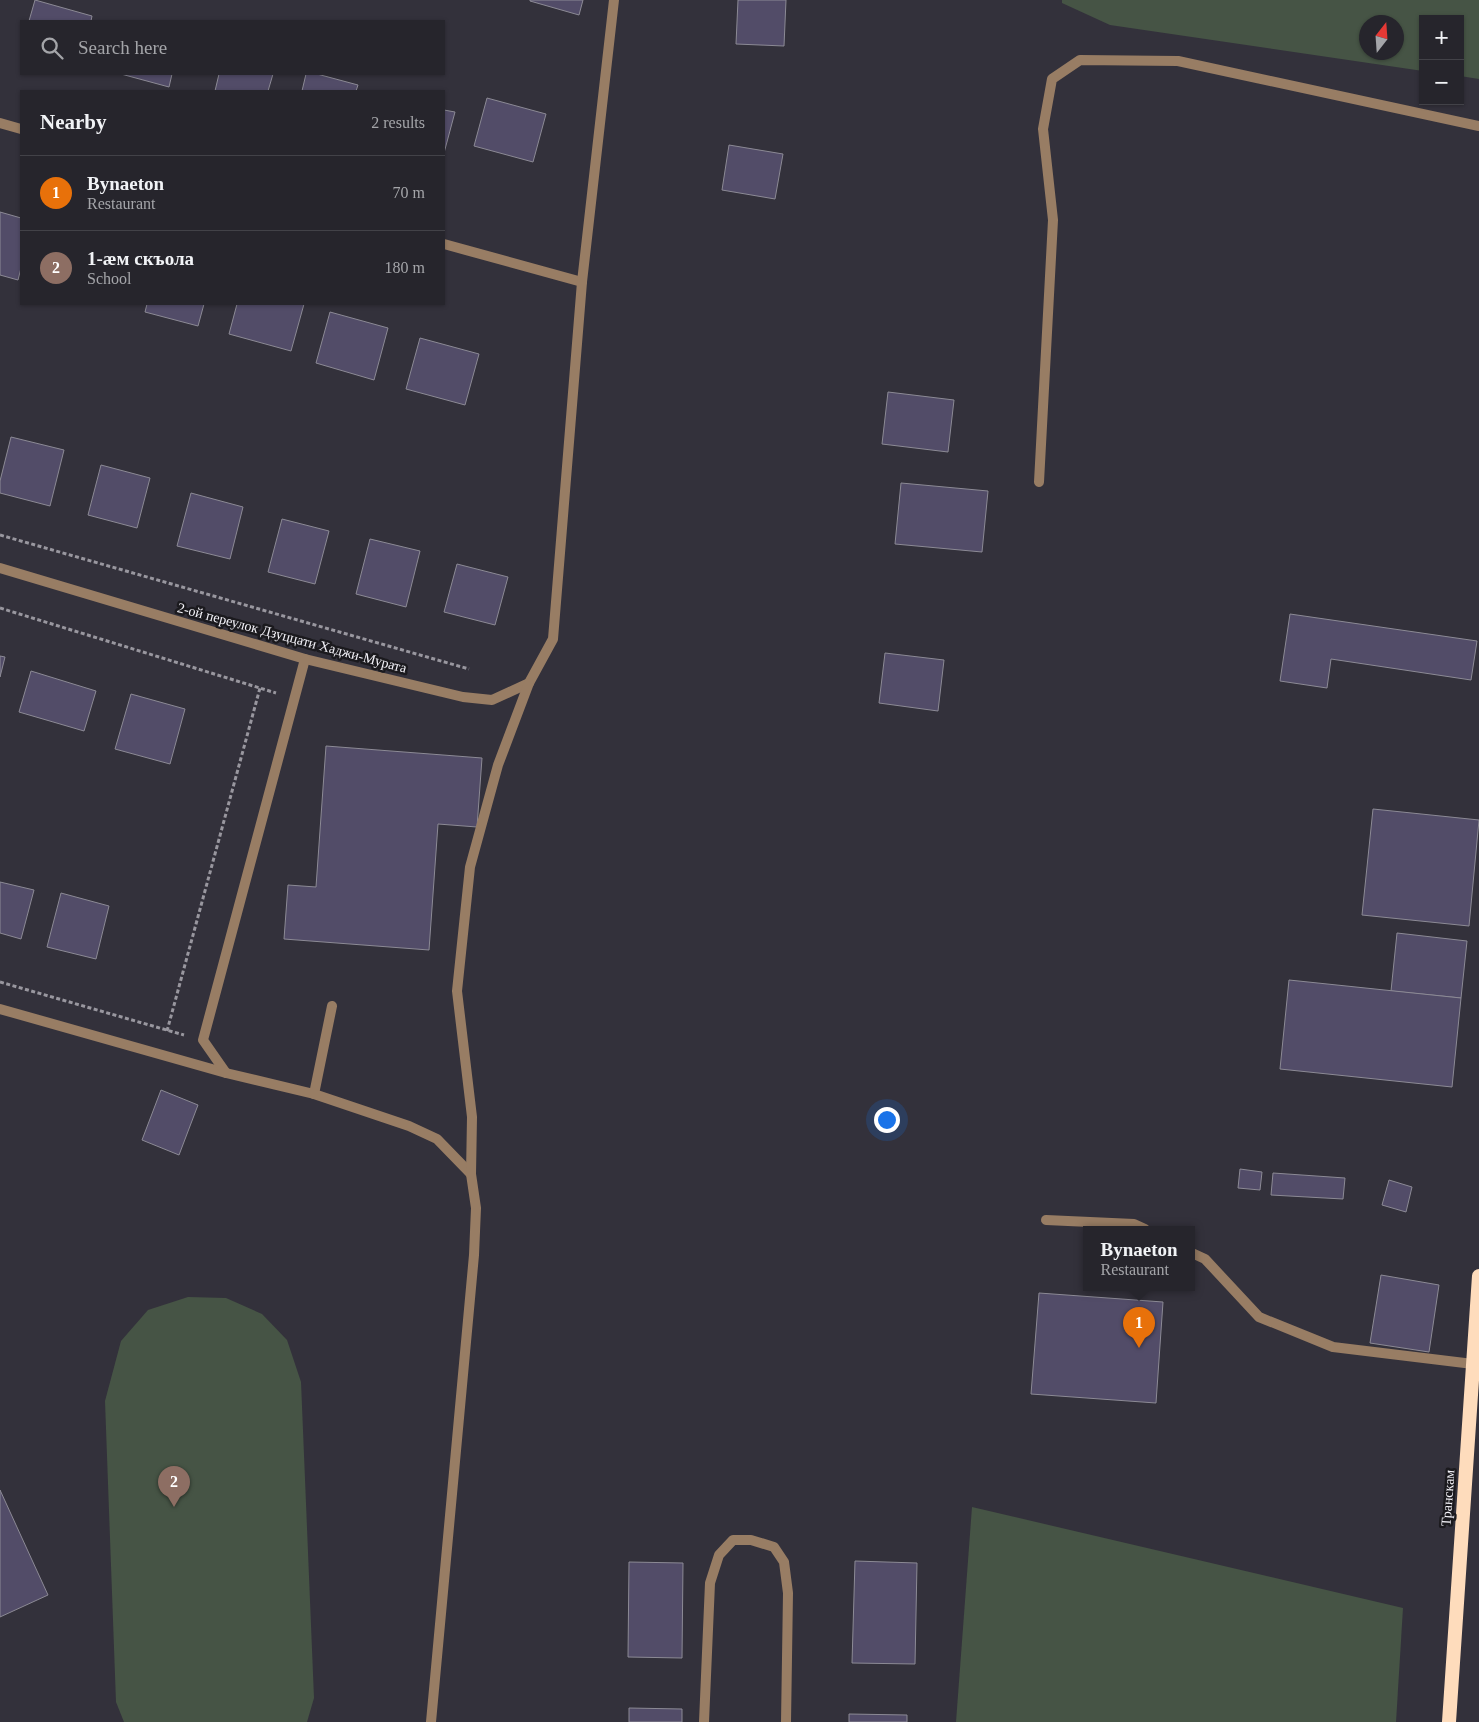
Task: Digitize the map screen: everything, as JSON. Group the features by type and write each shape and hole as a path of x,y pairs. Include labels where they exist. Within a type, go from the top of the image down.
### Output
{"highway":[{"name":"Транскам","path":"1449,1722 1479,1276"}],"street":[{"path":"430,1722 474,1255 476,1208 471,1174 472,1118 457,991 470,867 498,765 530,683 553,639 582,282 614,0"},
{"path":"1039,482 1052,220 1043,129 1052,79 1080,60 1178,61 1479,126"},
{"path":"0,123 20,129"},
{"path":"445,244 582,282"},
{"name":"2-ой переулок Дзуццати Хаджи-Мурата","path":"0,568 305,659 463,697 492,700 530,683"},
{"path":"226,1074 203,1040 305,659"},
{"path":"314,1094 332,1006"},
{"path":"0,1009 226,1074 314,1094 409,1126 437,1139 471,1174"},
{"path":"1046,1220 1134,1224 1138,1226"},
{"path":"1195,1254 1205,1259 1260,1317 1332,1347 1473,1364"},
{"path":"704,1722 710,1583 719,1555 733,1540 751,1540 774,1547 784,1562 788,1593 786,1722"}],"path":[{"path":"0,535 469,669"},
{"path":"0,608 296,698"},
{"path":"167,1031 260,688"},
{"path":"0,982 203,1040"}],"green space":[{"path":"1062,0 1479,0 1479,79 1464,77 1464,15 1419,15 1419,70 1110,25 1062,3"},
{"path":"188,1297 226,1298 262,1314 287,1340 301,1382 314,1698 307,1722 124,1722 116,1702 105,1401 121,1341 148,1310"},
{"path":"972,1507 1403,1608 1396,1722 956,1722"}],"building":[{"path":"35,0 92,16 91,20 29,20"},
{"path":"530,0 583,0 579,15"},
{"path":"738,0 786,0 784,46 736,44"},
{"path":"125,75 172,75 169,87"},
{"path":"219,75 273,75 268,90 215,90"},
{"path":"306,75 321,75 358,85 356,90 302,90"},
{"path":"487,98 546,114 533,162 474,146"},
{"path":"445,110 455,112 445,149"},
{"path":"729,145 783,154 775,199 722,190"},
{"path":"0,212 20,218 20,272 18,280 0,275"},
{"path":"147,305 204,305 198,326 145,312"},
{"path":"237,305 304,305 291,351 229,334"},
{"path":"330,312 388,328 374,380 316,363"},
{"path":"420,338 479,354 465,405 406,389"},
{"path":"888,392 954,400 948,452 882,444"},
{"path":"11,437 64,450 50,506 0,493 0,481"},
{"path":"101,465 150,478 137,528 88,515"},
{"path":"901,483 988,491 982,552 895,544"},
{"path":"191,493 243,507 230,559 177,546"},
{"path":"282,519 329,531 315,584 268,572"},
{"path":"370,539 420,551 406,607 356,594"},
{"path":"457,564 508,577 495,625 444,612"},
{"path":"1290,614 1477,641 1471,680 1331,659 1327,688 1280,681"},
{"path":"885,653 944,660 938,711 879,703"},
{"path":"0,656 5,657 0,677"},
{"path":"31,671 96,691 84,731 19,712"},
{"path":"131,694 185,709 170,764 115,749"},
{"path":"326,746 482,758 477,827 438,824 429,950 284,939 288,885 316,887"},
{"path":"1373,809 1479,820 1469,926 1362,915"},
{"path":"0,882 34,890 21,939 0,933"},
{"path":"61,893 109,906 96,959 47,947"},
{"path":"1397,933 1467,941 1461,998 1391,991"},
{"path":"1289,980 1461,998 1452,1087 1280,1069"},
{"path":"161,1090 198,1105 179,1155 142,1140"},
{"path":"1240,1169 1262,1172 1260,1190 1238,1188"},
{"path":"1273,1173 1345,1178 1343,1199 1271,1195"},
{"path":"1389,1180 1412,1187 1406,1212 1382,1205"},
{"path":"1381,1275 1439,1285 1429,1352 1370,1343"},
{"path":"1039,1293 1163,1302 1156,1403 1031,1394"},
{"path":"0,1490 48,1595 0,1617"},
{"path":"855,1561 917,1563 915,1664 852,1663"},
{"path":"629,1562 683,1563 682,1658 628,1657"},
{"path":"629,1708 682,1709 682,1722 629,1722"},
{"path":"849,1714 907,1715 907,1722 849,1722"}],"place":[{"name":"Bynaeton","path":"1139,1348"},
{"name":"1-æм скъола","path":"174,1507"}]}
